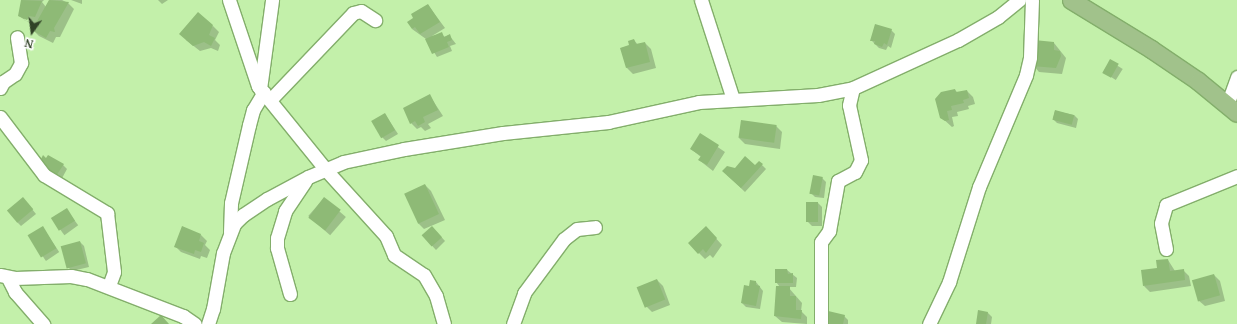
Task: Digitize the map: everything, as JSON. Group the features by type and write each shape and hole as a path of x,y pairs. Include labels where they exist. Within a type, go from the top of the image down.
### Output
{"main road":[{"path":"1071,0 1157,53 1232,109"}],"street":[{"path":"229,0 265,94 326,170 386,236 394,255 424,275 436,296 444,324"},
{"path":"265,94 272,0"},
{"path":"701,0 733,99"},
{"path":"230,232 243,215 308,177 343,162 404,149 503,133 578,127 699,102 818,95 853,88 958,40 998,17 1019,0"},
{"path":"929,324 949,282 982,180 1026,75 1030,57 1032,0"},
{"path":"208,324 213,309 223,254 230,232 231,202 253,110 265,94 353,13 362,11 375,20"},
{"path":"0,88 3,82 14,74 21,63 17,37"},
{"path":"1232,109 1237,77"},
{"path":"821,323 822,266 819,250 829,231 838,181 855,172 861,160 849,105 853,88"},
{"path":"0,117 44,175 107,213 114,272 109,286"},
{"path":"1166,248 1162,223 1166,205 1237,176"},
{"path":"290,294 277,248 277,238 285,211 308,177"},
{"path":"513,324 524,293 564,238 577,229 595,227"},
{"path":"4,277 71,276 109,286 184,316 195,324"},
{"path":"4,277 43,324"}],"building":[{"path":"21,0 42,1 35,17 29,16 27,20 18,16"},
{"path":"49,0 69,2 54,28 55,32 50,31 46,38 32,30"},
{"path":"428,4 440,22 420,34 415,27 412,29 407,22 413,18 411,14"},
{"path":"198,12 213,25 209,35 215,38 211,46 204,42 193,46 179,34"},
{"path":"875,24 892,29 887,45 884,43 882,47 874,44 875,41 870,41"},
{"path":"442,32 444,37 450,34 452,40 447,42 449,47 432,54 425,39"},
{"path":"634,39 636,44 645,42 650,62 626,68 620,48 629,45 628,41"},
{"path":"1034,40 1054,42 1054,50 1060,51 1061,56 1056,68 1032,66"},
{"path":"1110,59 1119,64 1111,78 1102,73"},
{"path":"955,89 956,92 967,90 969,98 963,100 964,103 951,106 952,110 947,111 949,120 945,121 940,118 935,99 941,92"},
{"path":"430,94 438,110 423,117 425,122 418,126 415,121 410,124 403,108"},
{"path":"1055,110 1074,115 1072,125 1052,120"},
{"path":"385,113 395,130 381,138 371,121"},
{"path":"741,120 777,125 774,143 738,138"},
{"path":"700,133 719,145 707,165 698,160 701,156 690,149"},
{"path":"43,155 46,158 48,155 64,164 56,176 39,163"},
{"path":"745,156 755,165 759,161 763,164 741,188 722,171 727,166 735,168"},
{"path":"813,175 823,177 819,196 809,194"},
{"path":"425,184 439,214 418,224 404,194"},
{"path":"23,197 33,209 17,223 7,210"},
{"path":"324,197 341,210 325,230 308,218"},
{"path":"806,202 818,202 818,222 806,222"},
{"path":"67,208 75,221 59,231 51,218"},
{"path":"43,226 56,248 41,258 28,235"},
{"path":"182,226 201,234 199,241 204,243 201,252 195,250 194,254 174,247"},
{"path":"432,226 442,237 432,247 422,235"},
{"path":"706,226 717,238 706,253 703,249 698,254 688,243"},
{"path":"80,241 86,263 67,268 61,246"},
{"path":"1168,259 1170,271 1184,269 1185,280 1143,286 1141,270 1157,268 1156,260"},
{"path":"775,269 787,269 788,274 793,273 793,283 775,283"},
{"path":"1214,274 1220,295 1198,301 1192,280"},
{"path":"657,279 665,299 645,308 637,287"},
{"path":"750,280 756,281 756,285 760,286 756,306 741,303 744,285 749,286"},
{"path":"776,286 790,286 790,296 796,296 796,310 802,310 801,319 774,316"},
{"path":"824,310 845,315 843,324 822,324"},
{"path":"978,310 988,312 986,324 976,324"},
{"path":"161,315 169,324 151,324"}]}
